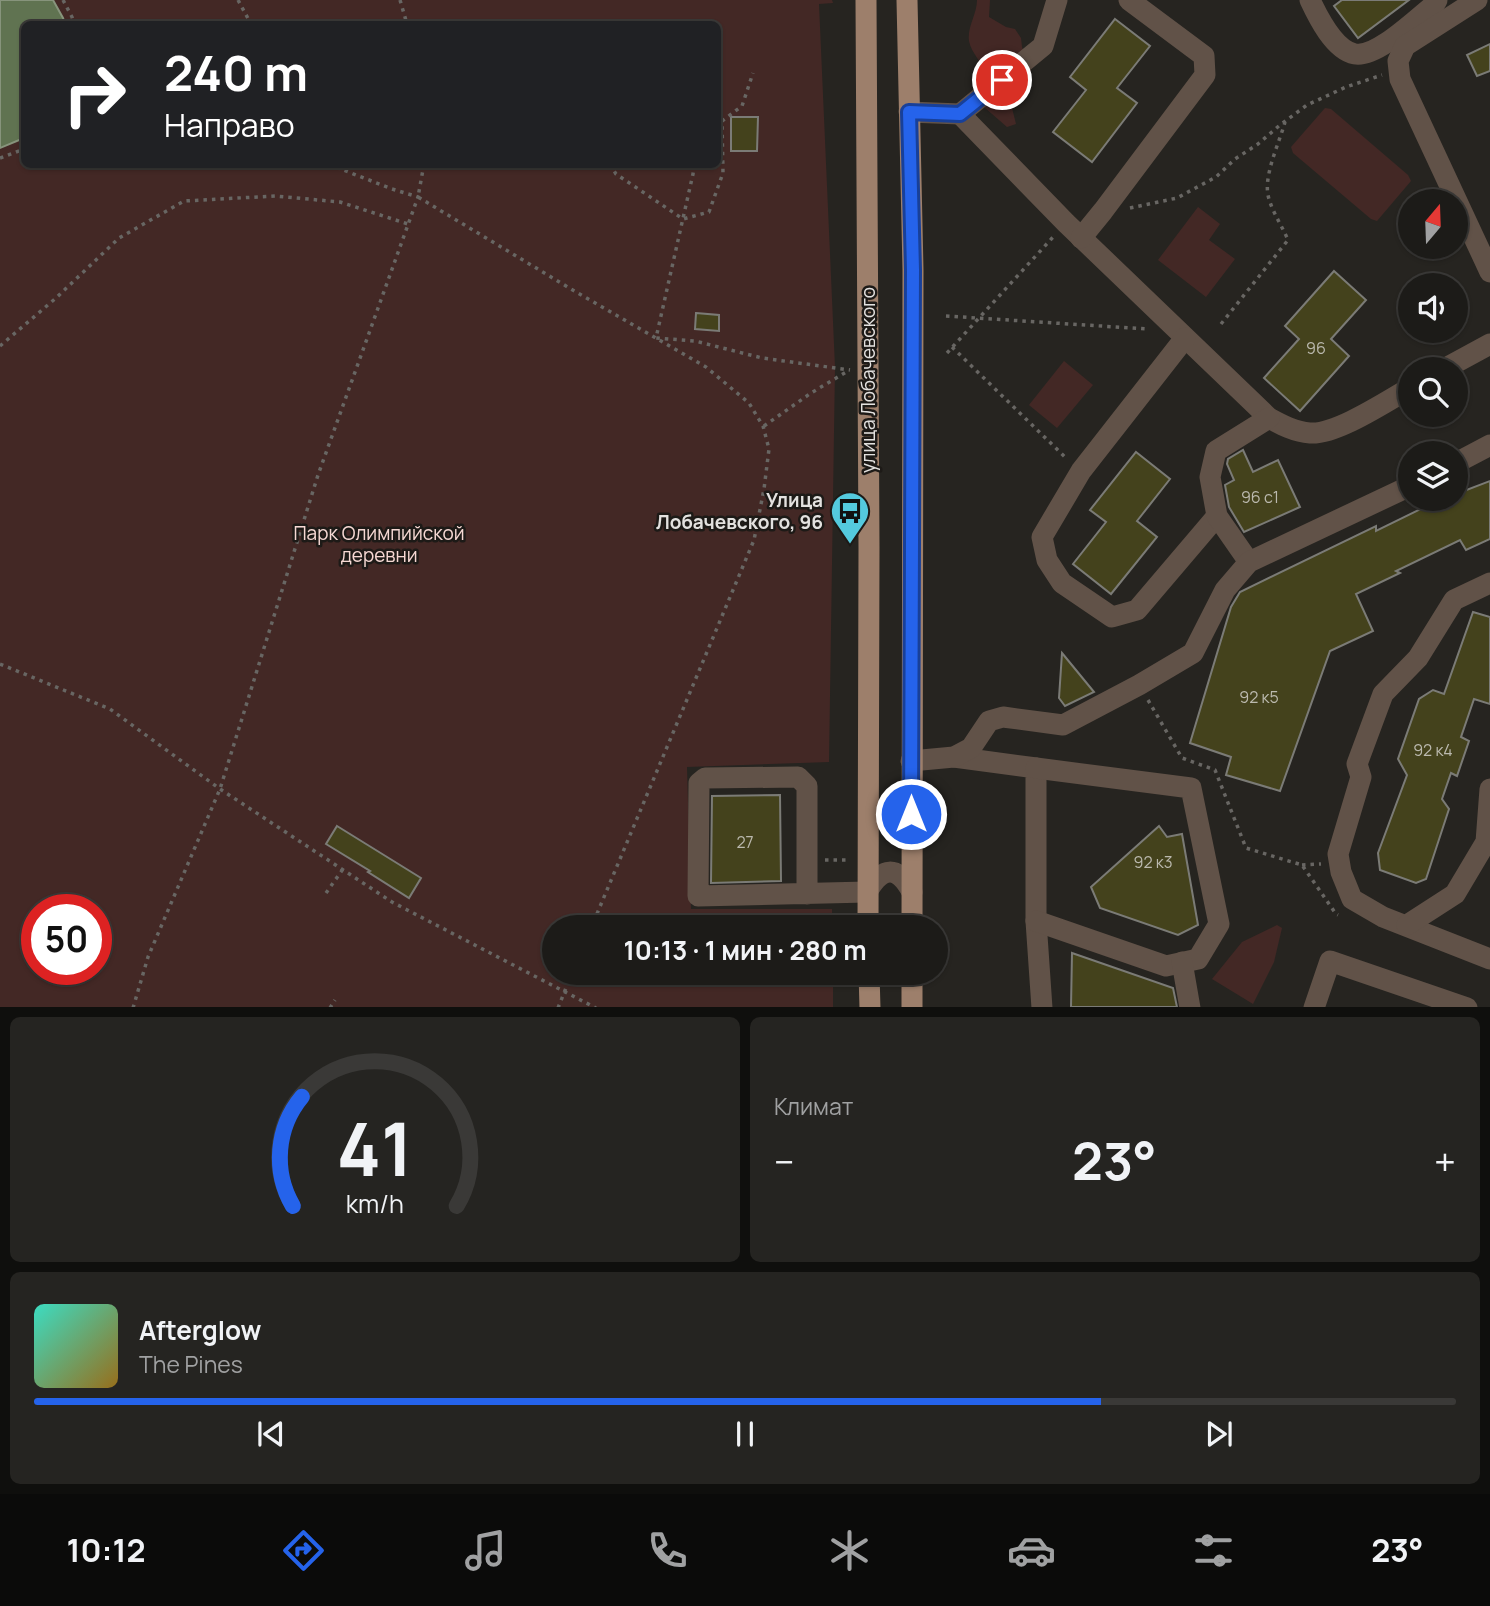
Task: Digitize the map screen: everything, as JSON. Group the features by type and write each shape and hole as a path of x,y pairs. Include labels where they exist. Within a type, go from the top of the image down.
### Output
{"main road":[{"name":"улица Лобачевского","path":"866,0 868,915"},
{"path":"907,0 913,270 912,915"},
{"path":"869,985 870,1007"},
{"path":"912,985 912,1007"}],"street":[{"path":"909,112 960,114 1044,46 1057,0"},
{"path":"1073,230 1103,211 1205,75 1204,56 1129,0"},
{"path":"1310,0 1334,40 1356,55 1370,52 1388,41 1437,0"},
{"path":"1477,0 1405,46 1398,61 1400,79 1490,272"},
{"path":"960,114 1073,230 1269,418 1290,429 1312,433 1337,428 1398,395"},
{"path":"1182,335 1081,471 1041,537 1047,560 1062,583 1112,617 1137,610 1217,516"},
{"path":"1466,357 1490,344"},
{"path":"1249,562 1217,516 1210,477 1216,451 1269,418"},
{"path":"1468,457 1490,445"},
{"path":"954,757 971,748 989,721 1003,717 1063,725 1193,653 1225,590 1249,562 1398,492"},
{"path":"1490,583 1454,600 1418,658 1382,694 1357,764 1361,777 1338,854 1341,872 1352,899 1383,917 1490,958"},
{"path":"911,761 954,757 1191,788 1219,924 1198,959 1166,965 1037,921"},
{"path":"1036,768 1037,921 1042,1007"},
{"path":"807,894 807,786 798,777 705,778 699,783 698,896 807,894 867,892 881,874 890,872 906,881 912,892"},
{"path":"1407,925 1455,894 1486,842 1490,789"},
{"path":"1314,1007 1330,961 1467,1007"},
{"path":"1182,962 1190,1007"}],"path":[{"path":"63,0 73,21"},
{"path":"238,0 249,21"},
{"path":"400,0 406,21"},
{"path":"1103,211 1177,198 1216,177 1307,105 1346,87 1399,69"},
{"path":"612,168 616,174 683,219 709,212 723,173 722,121 743,106 753,73"},
{"path":"1221,324 1288,240 1267,192 1268,179 1285,121"},
{"path":"0,158 21,150"},
{"path":"338,168 418,197 706,367 749,403 763,426 769,449 754,540 596,915"},
{"path":"133,1007 148,957 220,789 318,475 418,197 423,168"},
{"path":"656,338 694,168"},
{"path":"0,346 119,238 184,201 275,196 340,202 408,225"},
{"path":"947,353 978,318 1073,230"},
{"path":"946,316 1182,335"},
{"path":"656,338 695,341 762,358 850,370 763,426"},
{"path":"952,347 1065,457"},
{"path":"0,664 110,709 220,789 392,902 596,1007"},
{"path":"1139,685 1182,758 1215,770"},
{"path":"831,860 847,860"},
{"path":"326,893 343,869"},
{"path":"558,1007 568,985"},
{"path":"330,1007 335,1000"}],"green space":[{"name":"Парк Олимпийской деревни","path":"0,0 832,0 833,3 819,4 835,367 829,762 687,767 691,909 832,909 832,915 542,915 542,985 833,985 833,1007 0,1007"},
{"path":"977,0 990,0 989,17 1015,29 1021,38 1031,70 1029,80 1011,104 1016,124 1007,127 984,107 982,87 987,78 969,41"},
{"path":"1325,108 1331,109 1408,175 1411,181 1404,189 1398,189 1398,196 1377,221 1371,219 1293,153 1291,147"},
{"path":"1198,207 1220,224 1209,240 1235,259 1206,297 1158,260"},
{"path":"1064,361 1093,385 1057,428 1029,405"},
{"path":"1277,925 1282,928 1274,962 1253,1004 1212,979 1242,942"}],"shaded area":[{"path":"0,0 53,0 64,21 21,21 21,139 0,148"}],"building":[{"path":"1342,0 1409,0 1358,38 1334,6"},
{"path":"1115,19 1150,46 1117,88 1137,103 1092,162 1053,132 1086,90 1070,77"},
{"path":"1490,44 1490,71 1477,76 1467,55"},
{"path":"731,117 758,117 757,151 731,151"},
{"path":"1334,271 1366,300 1331,339 1349,356 1300,411 1264,378 1299,339 1285,326"},
{"path":"696,313 719,315 719,331 695,329"},
{"path":"1243,450 1253,472 1278,460 1300,507 1244,532 1229,507 1225,485 1234,480 1227,464 1228,459"},
{"path":"1136,452 1170,479 1137,521 1157,537 1111,594 1073,564 1106,522 1090,510"},
{"path":"1490,481 1490,539 1466,550 1460,540 1356,594 1373,631 1330,651 1280,791 1226,775 1231,757 1190,743 1231,607 1240,592 1376,526 1376,531 1417,511 1468,511 1468,489"},
{"path":"1473,612 1490,617 1490,704 1474,699 1461,737 1469,741 1457,776 1451,773 1442,799 1449,809 1426,879 1416,883 1380,870 1378,853 1407,775 1398,759 1419,699 1433,690 1444,694"},
{"path":"1062,653 1094,692 1065,706 1059,698"},
{"path":"780,795 781,881 711,883 712,796"},
{"path":"337,826 421,878 409,898 326,844"},
{"path":"1159,826 1167,837 1182,834 1198,925 1178,935 1100,908 1091,887"},
{"path":"1072,953 1173,988 1177,1007 1071,1007"}],"place":[{"name":"Улица Лобачевского, 96","path":"850,545"}],"route":[{"path":"911,814 913,270 909,112 960,114 1002,80"}]}
